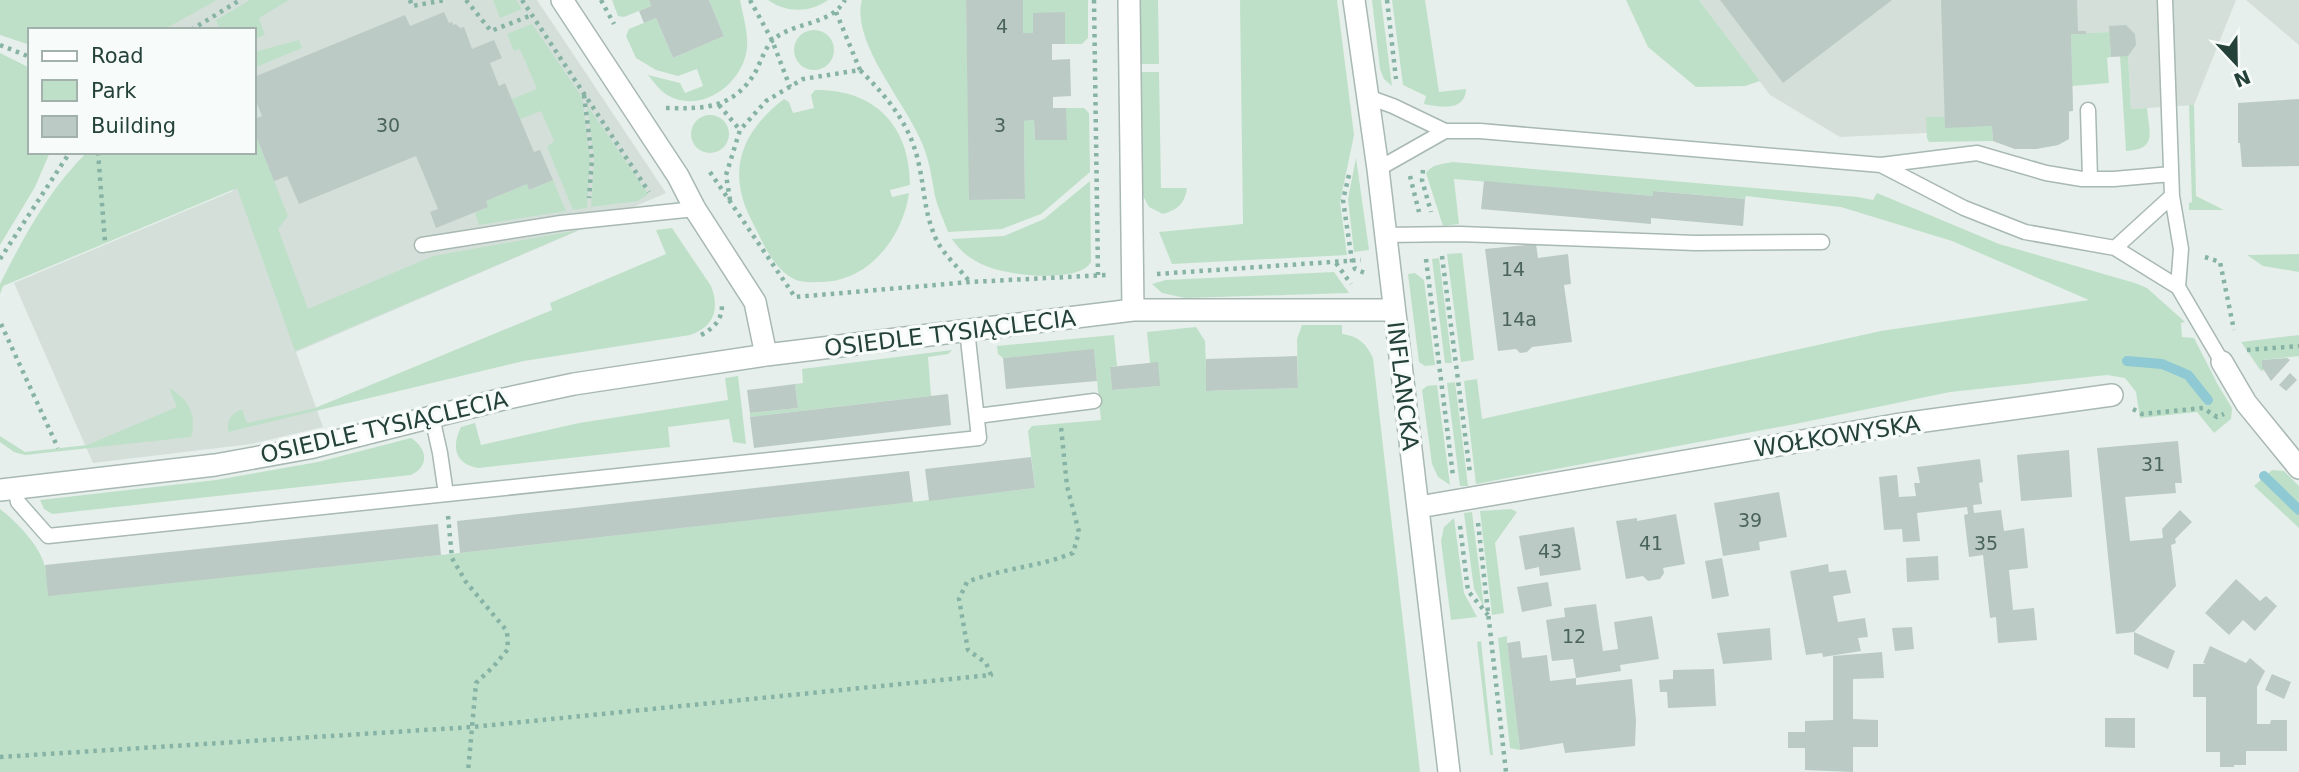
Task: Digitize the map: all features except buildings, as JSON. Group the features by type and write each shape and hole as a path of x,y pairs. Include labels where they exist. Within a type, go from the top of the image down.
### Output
{"street":[{"path":"562,0 678,176 695,209 755,302 766,355"},
{"path":"1129,0 1133,310"},
{"name":"INFLANCKA","path":"1354,0 1378,169 1449,772"},
{"name":"OSIEDLE TYSIĄCLECIA","path":"8,489 215,466 309,448 574,384 766,355 1133,310 1394,310"},
{"path":"2222,362 2246,403 2299,468"},
{"name":"WOŁKOWYSKA","path":"1419,507 1895,425 2112,395"}],"lane":[{"path":"2165,0 2172,196 2181,249 2178,287"},
{"path":"1368,97 1394,106 1445,131 1480,131 1881,165 1977,153 2046,173 2090,179 2171,174"},
{"path":"2088,110 2090,179"},
{"path":"1378,169 1445,131"},
{"path":"1881,165 1964,208 2025,232 2115,247 2178,287 2222,362"},
{"path":"2115,247 2172,196"},
{"path":"422,245 587,220 695,209"},
{"path":"1384,235 1460,234 1695,243 1822,242"},
{"path":"8,489 48,537 979,438 967,330"},
{"path":"977,416 1094,401"},
{"path":"432,417 446,495"}],"path":[{"path":"194,28 240,0"},
{"path":"410,0 412,6 445,0"},
{"path":"466,0 491,31 532,15"},
{"path":"522,0 663,212"},
{"path":"600,0 619,33"},
{"path":"750,0 772,40 790,87"},
{"path":"666,108 699,108 719,105 731,99 754,75 772,40 797,25 822,19 836,12 845,0"},
{"path":"1094,0 1098,275"},
{"path":"836,12 860,70 886,95 909,131 919,165 924,205 937,242 970,282"},
{"path":"0,45 28,56"},
{"path":"730,201 726,175 740,130 766,102 803,79 860,70"},
{"path":"584,94 592,159 587,220"},
{"path":"658,97 672,117"},
{"path":"719,105 740,130"},
{"path":"1407,152 1424,235 1465,500 1488,615 1506,772"},
{"path":"0,259 69,154"},
{"path":"98,154 105,243"},
{"path":"706,167 794,297 970,282 1098,275 1133,276 1335,262"},
{"path":"2181,249 2220,262 2233,328 2244,357"},
{"path":"1441,252 1465,500 1468,591 1488,615"},
{"path":"690,337 702,335 715,326 722,314 719,298"},
{"path":"1,324 58,448"},
{"path":"2222,362 2241,350 2299,346"},
{"path":"2112,395 2143,414 2203,408 2217,417 2246,403"},
{"path":"0,757 472,727 991,675 986,663 968,650 959,599 967,582 995,571 1055,560 1073,553 1079,532 1068,486 1059,405"},
{"path":"446,495 452,558 466,582 507,631 508,649 475,683 468,772"}],"shaded area":[{"path":"214,0 537,0 666,193 296,352 323,427 251,444 93,463 14,283 233,191 219,154 256,154 256,28 168,26"},
{"path":"1699,0 2236,0 2194,105 2131,109 2128,56 2110,32 2071,35 2073,111 2069,112 2069,139 2058,145 2015,149 1993,141 1992,126 1945,128 1944,117 1927,117 1927,133 1840,137 1770,95"},
{"path":"2246,0 2299,0 2299,45"}],"green space":[{"path":"0,0 217,0 167,28 28,28 28,44 0,35"},
{"path":"250,0 289,0 259,18 265,35 256,38 256,28 219,28 216,20"},
{"path":"493,0 516,0 522,9 500,18"},
{"path":"612,0 649,0 651,6 624,17 618,16"},
{"path":"709,0 740,0 747,34 746,54 735,77 716,94 705,99 680,100 664,93 648,75 680,83 685,93 703,86 697,69 678,76 656,70 636,58 626,36 629,29 656,18 673,58 724,36"},
{"path":"768,0 828,0 814,7 798,10 782,7"},
{"path":"862,0 966,0 970,200 1025,199 1024,121 1034,120 1035,140 1066,140 1066,108 1084,108 1089,113 1090,172 1041,214 1002,229 948,232 936,201 929,166 917,131 872,55 861,17"},
{"path":"1023,0 1088,0 1088,38 1082,44 1065,44 1065,13 1033,33 1023,33"},
{"path":"1139,0 1158,0 1159,64 1140,64"},
{"path":"1240,0 1337,0 1354,135 1340,202 1347,255 1172,264 1159,232 1243,224"},
{"path":"1372,0 1381,0 1392,86 1384,79 1380,69"},
{"path":"1392,0 1425,0 1439,92 1466,89 1465,96 1456,105 1444,107 1424,104 1426,96 1403,85"},
{"path":"1626,0 1699,0 1760,81 1745,86 1696,87 1648,47"},
{"path":"532,24 582,97 590,158 587,208 573,210 547,147 554,141 541,111 520,119 512,99 537,89 520,49 514,51 507,34"},
{"path":"814,30 828,36 834,50 828,64 814,70 800,64 794,50 800,36"},
{"path":"2110,32 2111,57 2107,58 2109,83 2072,86 2071,34"},
{"path":"299,40 302,48 256,67 256,51"},
{"path":"0,53 28,67 28,154 49,154 35,187 0,245"},
{"path":"2120,56 2128,56 2131,109 2147,108 2149,138 2143,147 2136,150 2126,151"},
{"path":"1140,72 1159,72 1161,188 1187,188 1180,205 1163,214 1149,207 1142,194"},
{"path":"815,90 836,91 855,96 885,115 904,145 910,185 890,190 892,197 909,193 899,225 881,254 855,274 822,282 799,281 779,267 749,216 739,181 742,153 763,118 784,99 789,102 793,113 814,108 811,95"},
{"path":"587,105 648,194 638,201 591,207 594,158"},
{"path":"2189,105 2194,105 2196,196 2224,210 2189,210 2189,203 2192,202"},
{"path":"710,115 724,120 729,134 724,148 710,153 696,148 691,134 696,120"},
{"path":"1926,117 1945,117 1945,127 1992,126 1993,141 1929,142"},
{"path":"256,136 288,216 278,229 308,309 433,256 579,230 295,351 237,188 3,286 0,294 0,284 18,248 38,214 85,154 256,154"},
{"path":"1356,158 1369,250 1354,252 1348,199"},
{"path":"1453,162 1873,200 1877,193 1999,244 2147,288 2185,322 2181,323 2182,337 2194,338 2232,408 2231,419 2214,433 2197,412 2140,418 2136,392 2125,378 2107,375 1950,392 1476,484 1464,381 1477,379 1482,419 1881,331 2089,300 1952,241 1841,207 1746,196 1745,199 1654,191 1653,196 1454,179 1459,224 1443,226 1426,173 1435,166"},
{"path":"553,180 566,211 479,225 475,213 488,207 486,201 527,184 530,190"},
{"path":"1090,181 1091,262 1084,269 1042,276 1009,272 981,264 963,252 952,239 1004,236 1044,219"},
{"path":"672,228 714,294 713,316 698,332 524,361 228,432 230,418 242,409 247,423 315,408 552,310 550,303 666,254 656,230"},
{"path":"1462,253 1474,360 1461,362 1447,254"},
{"path":"2299,254 2299,272 2263,266 2247,255"},
{"path":"1439,258 1452,363 1445,363 1432,259"},
{"path":"1334,272 1349,293 1185,298 1162,293 1152,284 1166,280"},
{"path":"1415,273 1424,280 1435,365 1425,366 1419,362 1408,274"},
{"path":"1302,325 1342,325 1342,334 1361,341 1373,358 1420,772 0,772 0,509 20,527 39,551 45,567 48,595 441,555 1035,488 1028,431 1032,426 1101,420 1094,350 1003,358 998,354 997,346 1114,335 1117,366 1110,367 1112,390 1159,386 1150,363 1147,332 1196,327 1205,341 1207,391 1298,388 1297,339"},
{"path":"2299,335 2299,356 2262,360 2264,370 2261,371 2241,342"},
{"path":"952,350 948,354 928,357 931,396 750,417 750,413 798,408 795,384 803,383 802,369"},
{"path":"738,376 746,444 733,442 729,419 668,427 670,447 478,468 464,463 457,454 456,441 461,427 475,423 481,445 579,423 728,400 725,378"},
{"path":"1455,382 1468,486 1460,486 1447,383"},
{"path":"1437,385 1450,485 1438,477 1432,464 1422,390 1427,386"},
{"path":"169,388 182,397 190,408 193,422 191,437 25,455 14,452 0,442 0,436 25,452 87,445 177,407"},
{"path":"411,438 423,452 424,462 411,475 52,514 44,509 40,500 216,480 318,462"},
{"path":"2272,470 2284,471 2299,486 2299,528 2254,486"},
{"path":"1511,509 1517,512 1495,543 1504,613 1492,615 1480,511"},
{"path":"1472,512 1484,607 1474,589 1464,513"},
{"path":"1454,518 1464,593 1477,617 1451,620 1441,541 1444,527"},
{"path":"1507,636 1520,750 1510,748 1498,638"},
{"path":"1481,641 1493,755 1490,755 1477,642"}],"waterway":[{"path":"2127,361 2162,364 2188,375 2208,400"},
{"path":"2264,476 2299,510"}]}
